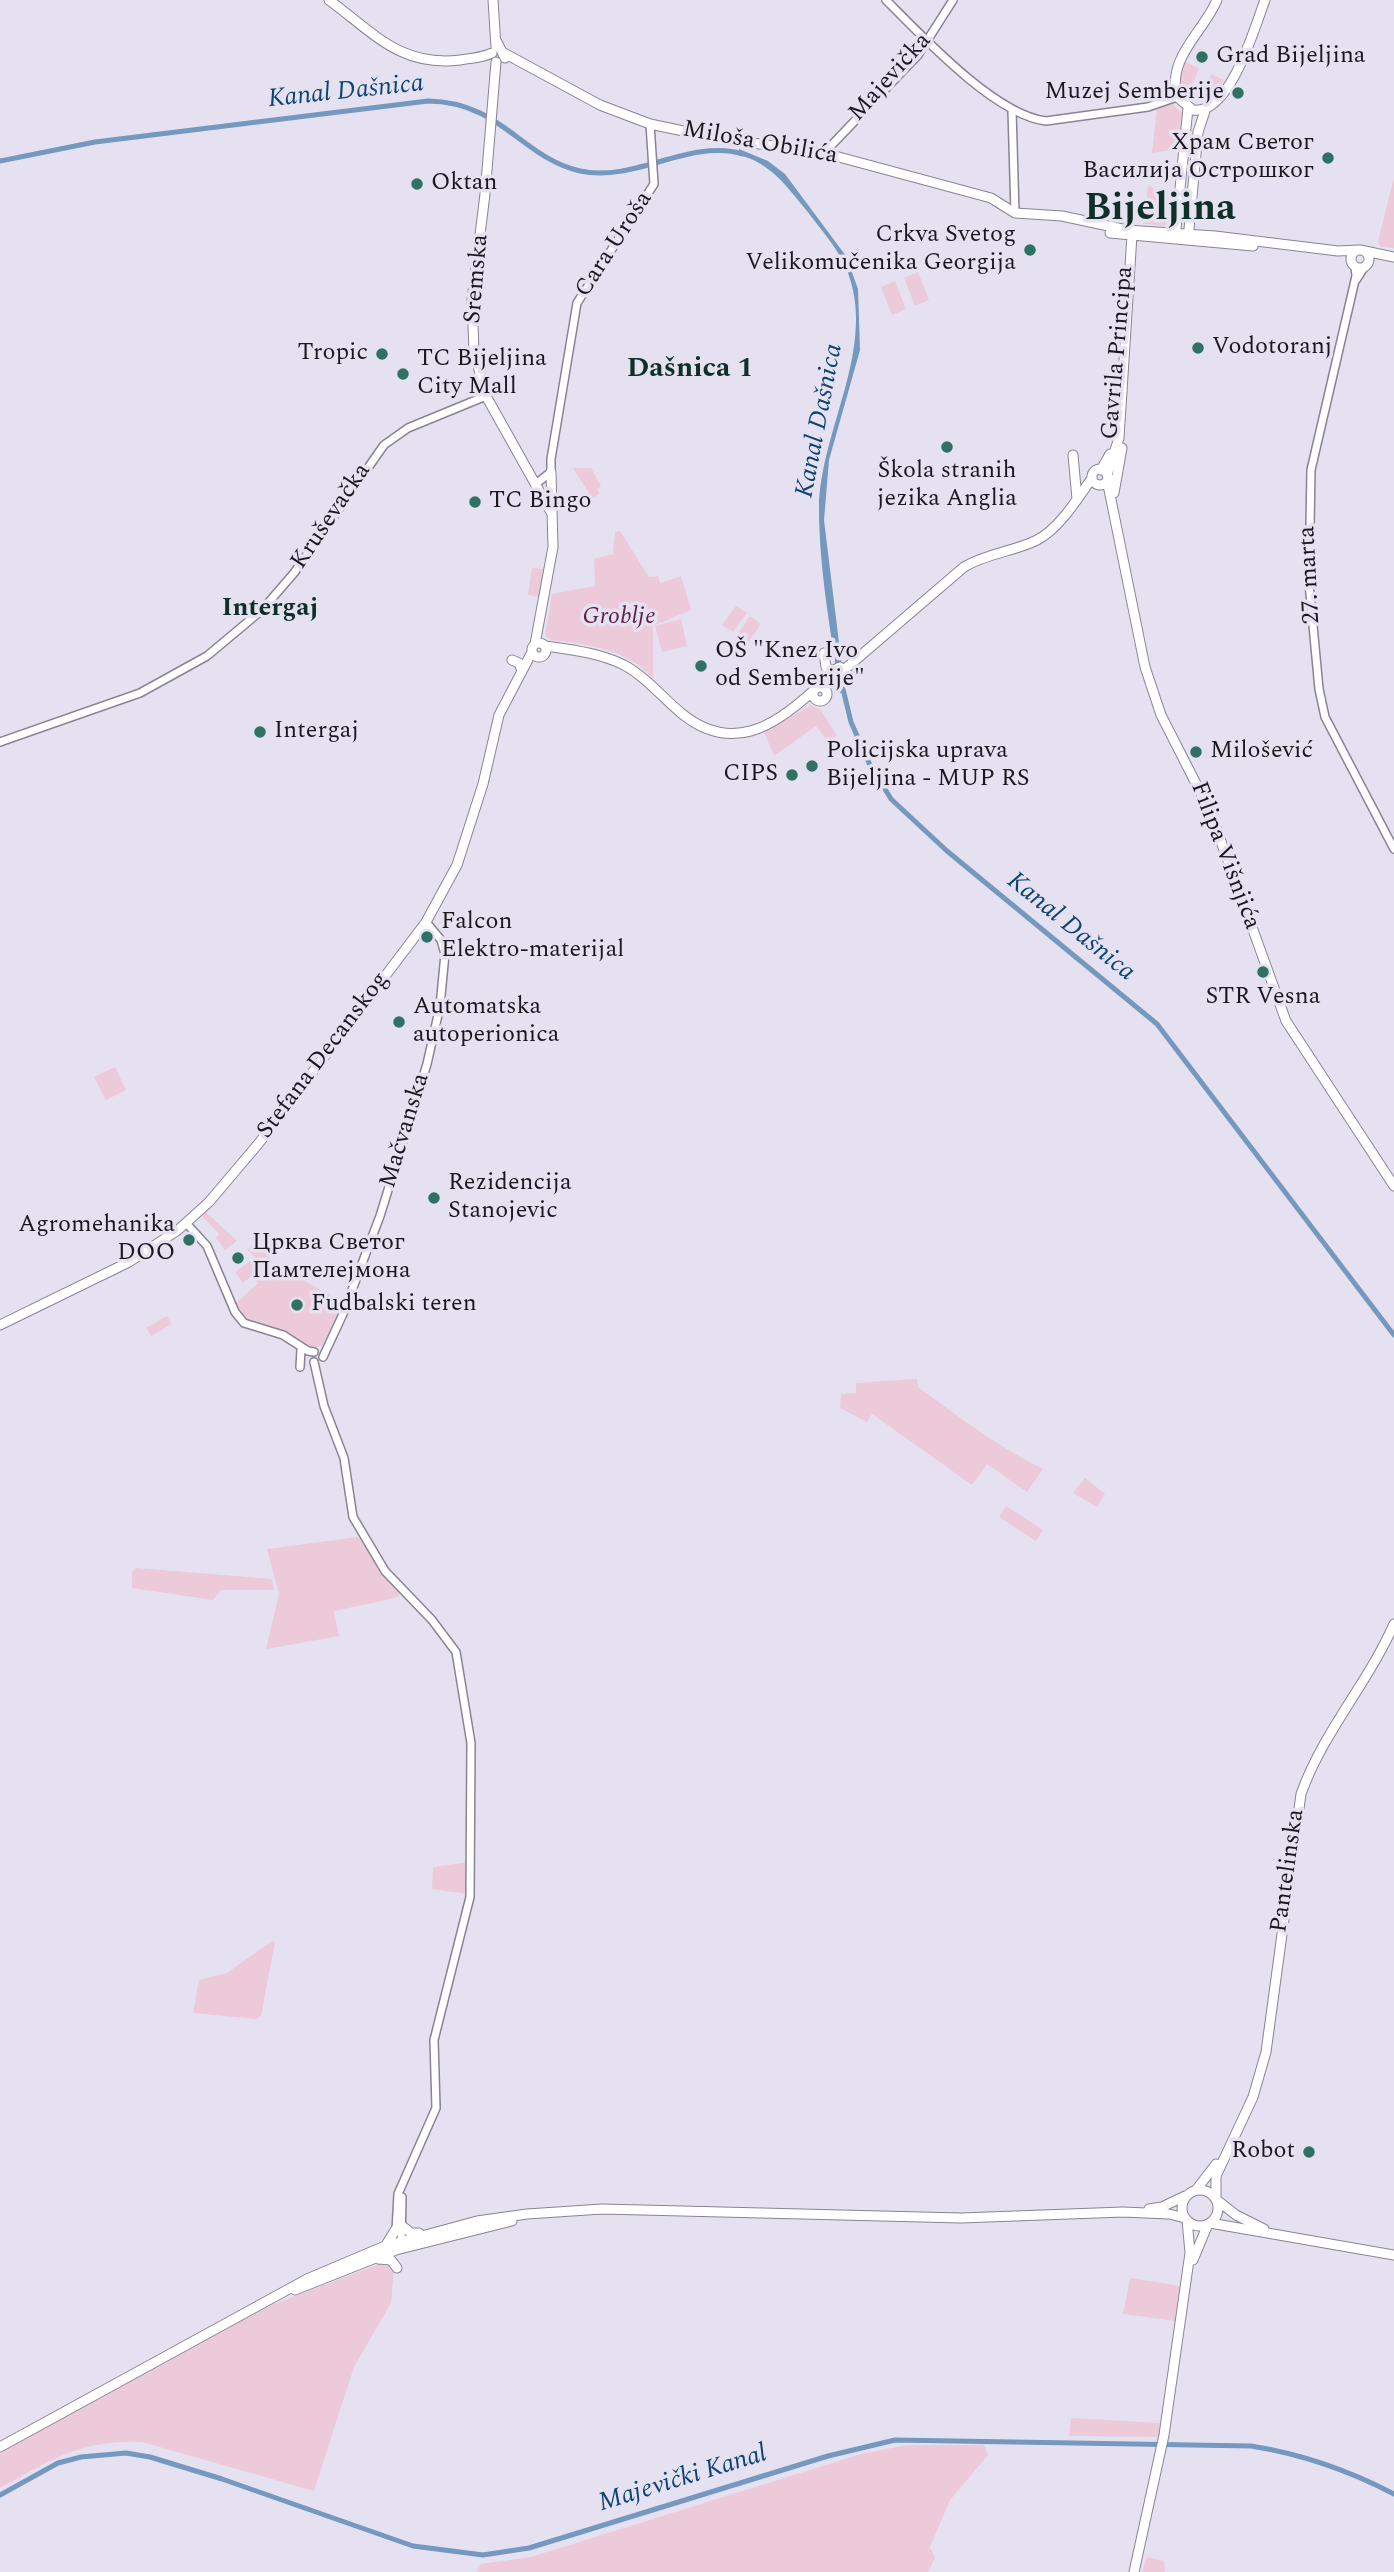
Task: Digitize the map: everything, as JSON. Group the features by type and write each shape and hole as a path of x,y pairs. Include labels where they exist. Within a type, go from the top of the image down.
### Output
{"main road":[{"path":"329,0 382,41 411,58 439,62 498,57"},
{"name":"Sremska","path":"493,0 498,57 472,300 474,351 486,396 551,512"},
{"path":"1217,0 1180,58 1175,82 1177,97 1188,108 1202,111 1217,104 1226,93 1265,0"},
{"name":"Miloša Obilića","path":"498,57 600,105 650,124 717,138 824,153 1003,202 1019,214"},
{"path":"1175,238 1188,108"},
{"path":"1188,239 1202,111"},
{"path":"1019,214 1062,216 1145,239 1175,238"},
{"path":"1086,223 1122,240 1130,249 1145,239"},
{"path":"1111,234 1361,251 1393,257"},
{"name":"Gavrila Principa","path":"1101,479 1113,438 1132,234"},
{"path":"1188,239 1275,248 1359,264 1393,257"},
{"name":"Gavrila Principa","path":"1118,439 1130,249"},
{"path":"1359,264 1361,251"},
{"path":"1359,264 1368,256 1361,251"},
{"path":"540,650 571,650 598,655 624,665 686,717 716,730 741,733 762,729 778,722 815,696 818,687 825,689 835,673 964,567 985,556 1039,539 1101,479 1118,439"},
{"path":"1113,502 1122,450 1118,439"},
{"path":"1073,455 1079,498"},
{"path":"551,472 551,512"},
{"path":"1101,479 1113,502"},
{"name":"Filipa Višnjića","path":"1113,502 1150,686 1160,715 1210,811 1286,1021 1394,1186"},
{"name":"Stefana Decanskog","path":"0,1325 129,1262 186,1223 218,1192 254,1150 426,922 461,856 498,718 520,675 540,650 541,616 551,560 551,512"},
{"path":"824,653 826,667 835,673"},
{"path":"512,660 521,664 520,675"},
{"name":"Pantelinska","path":"1234,2136 1256,2088 1266,2052 1301,1794 1310,1771 1363,1686 1394,1624"},
{"path":"1196,2190 1234,2136"},
{"path":"1185,2285 1198,2243 1209,2223 1217,2215 1216,2176 1234,2136"},
{"path":"1123,2212 1162,2207 1196,2190 1207,2190 1247,2221 1292,2238"},
{"path":"1134,2572 1164,2435 1185,2285 1191,2240 1182,2206 1186,2195"},
{"path":"261,2304 373,2259 424,2234 477,2221 539,2214 664,2209 961,2218 1123,2212 1169,2214 1186,2219 1197,2226 1209,2223 1394,2255"},
{"path":"0,2447 317,2274 385,2246 416,2244 539,2214"},
{"path":"385,2246 398,2227 411,2233 424,2234"},
{"path":"373,2259 388,2259 399,2264 407,2250 416,2244"}],"street":[{"path":"886,0 927,42 1012,110 1036,120"},
{"name":"Majevička","path":"824,153 918,55 953,0"},
{"path":"1013,128 1021,121 1148,107 1177,97"},
{"path":"1012,110 1015,195 1019,214"},
{"name":"Cara Uroša","path":"551,472 577,303 592,275 650,192 655,172 650,124"},
{"path":"1003,202 1015,195"},
{"name":"27. marta","path":"1359,264 1311,470 1309,583 1319,689 1327,724 1394,849"},
{"name":"Kruševačka","path":"0,742 140,693 207,656 262,610 294,573 384,445 408,429 486,396"},
{"path":"537,483 551,472"},
{"name":"Mačvanska","path":"317,1357 332,1339 380,1216 427,1064 440,1006 445,954 439,935 426,922"},
{"path":"186,1223 207,1246 241,1320 255,1329 283,1335 317,1357 324,1406 344,1458 353,1517 385,1571 432,1620 456,1652 471,1743 470,1897 434,2040 437,2084 435,2114 402,2182 399,2245"},
{"path":"300,1347 300,1367"}],"green space":[{"path":"1185,62 1199,68 1193,84 1179,86"},
{"path":"1211,74 1224,80 1212,101 1204,90"},
{"path":"1172,104 1182,113 1177,149 1152,153 1157,108"},
{"path":"1394,177 1394,248 1381,247 1378,242"},
{"path":"1148,185 1172,199 1163,216 1168,226 1143,224"},
{"path":"918,272 929,300 915,306 904,278"},
{"path":"895,281 906,309 892,315 881,287"},
{"path":"573,468 591,468 601,486 597,489 599,494 592,498"},
{"name":"Groblje","path":"620,531 649,577 658,576 660,583 681,576 691,610 653,626 653,678 619,654 592,646 551,640 545,635 552,594 595,586 594,559 613,554 615,532"},
{"path":"532,568 544,569 539,597 528,595"},
{"path":"736,606 747,613 733,632 722,625"},
{"path":"750,616 761,624 748,643 737,635"},
{"path":"681,619 687,646 662,652 655,626"},
{"path":"811,705 821,710 837,736 828,742 816,726 774,756 764,732"},
{"path":"115,1067 126,1090 106,1100 94,1077"},
{"path":"206,1212 237,1241 225,1250 216,1238 219,1234 202,1216"},
{"path":"255,1242 270,1257 262,1264 247,1250"},
{"name":"Fudbalski teren","path":"254,1258 268,1273 276,1265 344,1303 323,1345 311,1349 290,1334 253,1322 242,1312 236,1303 258,1283 252,1276 243,1283 235,1272"},
{"path":"167,1316 172,1324 151,1336 146,1328"},
{"path":"917,1379 918,1387 963,1420 1043,1469 1027,1492 987,1464 972,1485 872,1414 867,1422 840,1408 841,1394 856,1393 856,1383"},
{"path":"1085,1478 1105,1494 1097,1507 1073,1493"},
{"path":"1006,1506 1043,1530 1036,1541 999,1517"},
{"path":"358,1537 401,1593 396,1598 334,1611 339,1636 266,1649 279,1594 267,1549"},
{"path":"136,1568 272,1579 274,1590 221,1590 213,1600 132,1588 132,1573"},
{"path":"469,1862 467,1894 432,1889 433,1867"},
{"path":"272,1941 275,1942 261,2016 256,2019 193,2013 199,1980 227,1973"},
{"path":"387,2263 394,2269 391,2303 354,2367 314,2491 142,2442 102,2444 68,2453 0,2488 0,2453 269,2306"},
{"path":"1130,2278 1180,2286 1175,2321 1123,2314"},
{"path":"1071,2418 1160,2423 1159,2437 1069,2436"},
{"path":"907,2445 984,2445 988,2455 950,2500 930,2547 935,2558 928,2572 476,2572 481,2564 531,2557 861,2454"},
{"path":"1147,2557 1164,2561 1165,2572 1142,2572"}],"water":[{"path":"739,149 768,161 785,174 846,256 858,289 860,350 829,460 824,520 845,692 840,693 823,578 819,508 828,448 852,357 856,327 854,297 842,260 807,211 778,177 760,164 739,155"}],"waterway":[{"name":"Kanal Dašnica","path":"0,161 95,142 428,101 474,110 542,154 580,171 621,171 702,152 743,154"},
{"name":"Kanal Dašnica","path":"843,689 851,722 869,763 891,799 947,851 1157,1024 1394,1335"},
{"name":"Majevički Kanal","path":"0,2495 58,2463 81,2457 126,2453 150,2457 222,2479 413,2546 483,2555 529,2548 828,2456 895,2440 1251,2446 1324,2464 1394,2494"}],"place":[{"name":"Grad Bijeljina","path":"1202,57"},
{"name":"Muzej Semberije","path":"1238,93"},
{"name":"Храм Светог Василија Острошког","path":"1328,158"},
{"name":"Oktan","path":"417,184"},
{"name":"Crkva Svetog Velikomučenika Georgija","path":"1030,250"},
{"name":"Vodotoranj","path":"1198,348"},
{"name":"Tropic","path":"382,354"},
{"name":"TC Bijeljina City Mall","path":"403,374"},
{"name":"Škola stranih jezika Anglia","path":"947,447"},
{"name":"TC Bingo","path":"475,502"},
{"name":"OŠ \"Knez Ivo od Semberije\"","path":"701,666"},
{"name":"Intergaj","path":"260,732"},
{"name":"Milošević","path":"1196,752"},
{"name":"Policijska uprava Bijeljina - MUP RS","path":"812,766"},
{"name":"CIPS","path":"792,775"},
{"name":"Falcon Elektro-materijal","path":"427,937"},
{"name":"STR Vesna","path":"1263,972"},
{"name":"Automatska autoperionica","path":"399,1022"},
{"name":"Rezidencija Stanojevic","path":"434,1198"},
{"name":"Agromehanika DOO","path":"189,1240"},
{"name":"Црква Светог Памтелејмона","path":"238,1258"},
{"name":"Fudbalski teren","path":"297,1305"},
{"name":"Robot","path":"1309,2152"}],"district":[{"name":"Bijeljina","path":"1160,212"},
{"name":"Dašnica 1","path":"690,371"},
{"name":"Intergaj","path":"270,610"}]}
